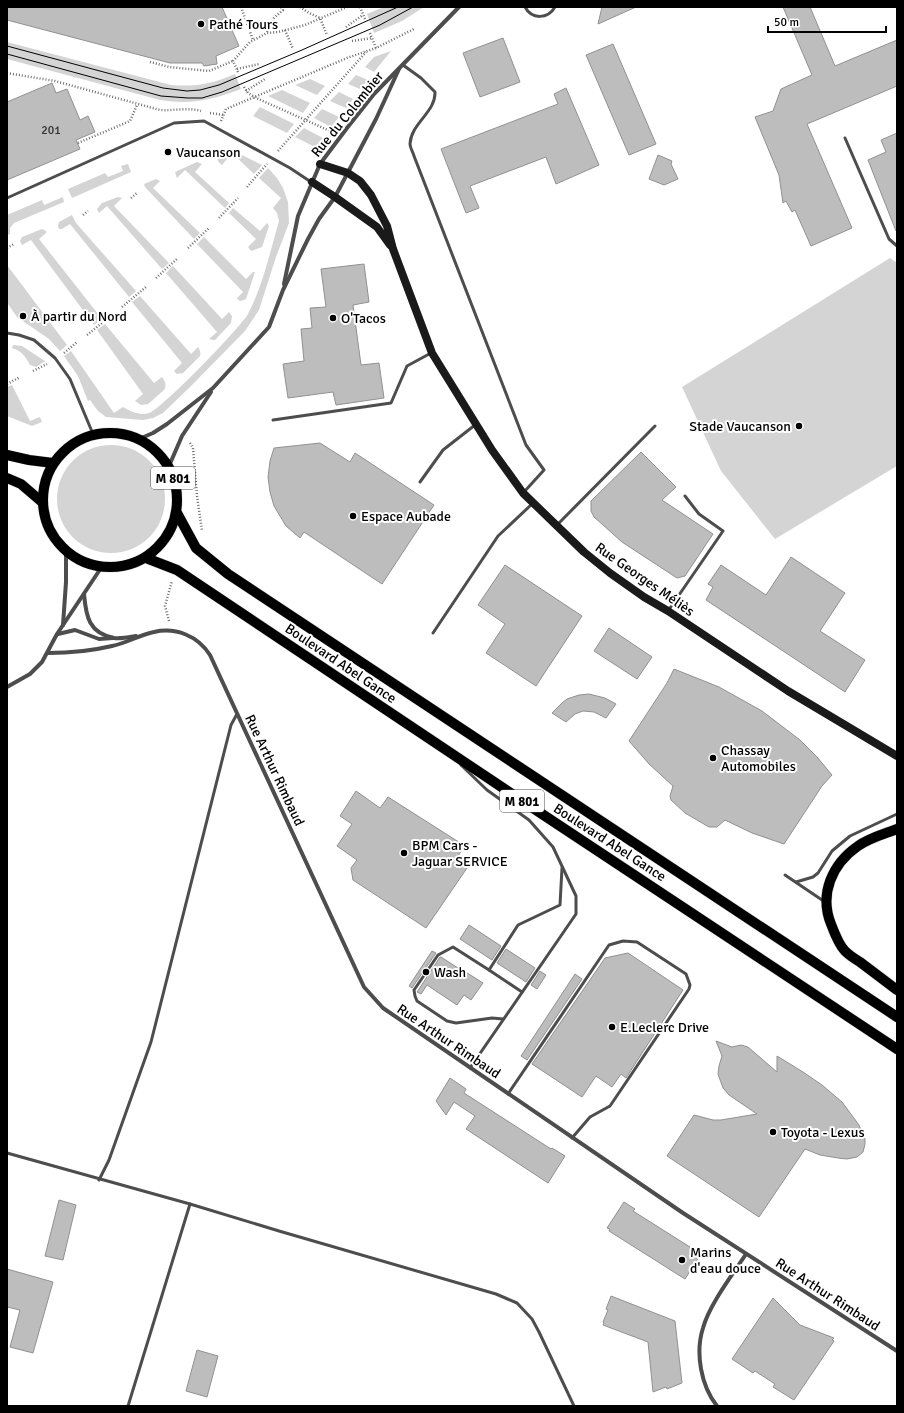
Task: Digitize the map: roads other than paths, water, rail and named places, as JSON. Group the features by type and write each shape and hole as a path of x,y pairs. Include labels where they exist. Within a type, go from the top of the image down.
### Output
{"main road":[{"name":"M 801","path":"93,434 125,434 139,439 154,448 169,466 177,489 177,513 166,539 146,558 124,567 102,568 83,562 66,552 49,530 42,502 44,482 53,463 71,445 93,434"},
{"path":"7,454 29,460 53,463"},
{"path":"7,478 21,484 42,502"},
{"name":"Boulevard Abel Gance","path":"177,513 196,548 228,574 897,1017"},
{"name":"Boulevard Abel Gance","path":"146,558 177,570 444,749 897,1048"},
{"path":"897,829 858,846 844,858 835,869 829,882 826,903 829,919 845,950 897,990"}],"street":[{"name":"Rue du Colombier","path":"283,290 298,216 320,164 374,94 459,7"},
{"name":"Rue du Colombier","path":"139,439 167,424 213,388 269,327 283,290 308,239 319,219 335,197 348,173 386,100 399,69"},
{"name":"Rue Georges Méliès","path":"320,164 348,173 360,181 371,195 387,226 393,249 432,352 475,425 523,493 584,552 644,597 668,611 788,691 897,756"},
{"name":"Rue Georges Méliès","path":"312,182 377,227 393,249"},
{"name":"Rue du Colombier","path":"169,466 182,436 213,388"},
{"path":"63,625 66,588 66,552"},
{"path":"7,687 30,674 39,665 48,653 63,625 102,568"},
{"name":"Rue Arthur Rimbaud","path":"84,594 86,615 93,628 98,632 116,638"},
{"name":"Rue Arthur Rimbaud","path":"58,634 75,630 99,638 142,636"},
{"name":"Rue Arthur Rimbaud","path":"48,653 69,653 114,646 163,630 176,632 198,640 210,655 364,987 383,1008 683,1213 897,1351"},
{"path":"717,1406 707,1389 701,1370 700,1350 702,1328 713,1305 746,1254"}],"lane":[{"path":"525,7 530,14 541,17 552,12 555,7"},
{"path":"403,65 421,78 435,92 435,98 417,125 410,144 526,445 544,470 523,493"},
{"path":"7,198 174,123 204,121 290,168 312,182"},
{"path":"845,138 889,239 897,246"},
{"path":"7,333 34,340 55,358 70,379 93,434"},
{"path":"273,420 391,403 407,366 432,352"},
{"path":"420,482 443,450 475,425"},
{"path":"556,526 655,426"},
{"path":"668,611 722,531 699,514 685,496"},
{"path":"433,633 498,536 533,503"},
{"path":"99,1180 109,1160 150,1042 231,725 237,714"},
{"path":"444,749 487,790 529,820 553,847 576,896 576,914 476,1057 470,1068"},
{"path":"796,882 809,879 818,873 832,851 850,836 897,814"},
{"path":"489,970 518,925 560,905 562,866"},
{"path":"785,875 826,903"},
{"path":"508,1094 608,945 623,941 637,942 686,974 690,989 610,1106 590,1116 572,1138"},
{"path":"503,1019 492,1018 456,1023 447,1021 417,1001 414,990 438,955 453,947 522,992"},
{"path":"7,1153 99,1180 190,1204 496,1294 517,1303 532,1319 540,1332 574,1406"},
{"path":"128,1406 190,1204"}],"tram line":[{"path":"7,46 163,88 187,91 200,90 219,85 398,7"},
{"path":"7,54 161,96 202,98 222,92 380,25 413,7"}],"place":[{"name":"Pathé Tours","path":"201,24"},
{"name":"Vaucanson","path":"168,152"},
{"name":"À partir du Nord","path":"23,316"},
{"name":"O'Tacos","path":"333,318"},
{"name":"Stade Vaucanson","path":"799,426"},
{"name":"Espace Aubade","path":"353,516"},
{"name":"Chassay Automobiles","path":"713,758"},
{"name":"BPM Cars - Jaguar SERVICE","path":"404,853"},
{"name":"Wash","path":"426,972"},
{"name":"E.Leclerc Drive","path":"612,1027"},
{"name":"Toyota - Lexus","path":"773,1132"},
{"name":"Marins d'eau douce","path":"682,1260"}]}
